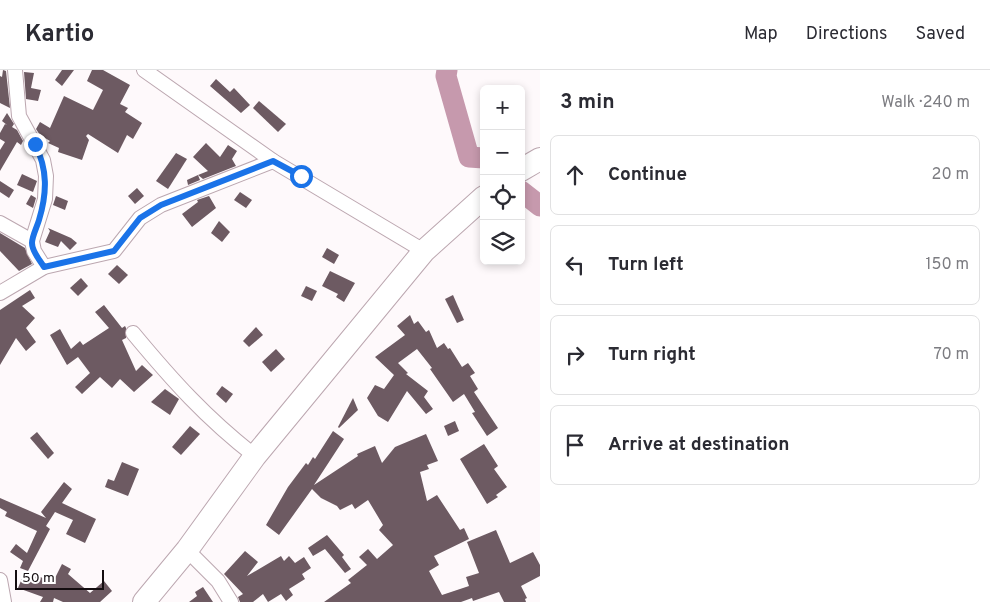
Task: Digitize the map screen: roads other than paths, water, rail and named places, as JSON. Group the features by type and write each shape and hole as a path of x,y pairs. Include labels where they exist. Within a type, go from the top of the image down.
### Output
{"main road":[{"path":"525,168 540,159"},
{"path":"144,602 187,550 255,456 424,251 480,201"}],"street":[{"path":"15,70 19,116 43,160 46,176 45,199 32,241 34,251 44,267"},
{"path":"144,70 273,161 424,251"},
{"path":"0,293 44,267 114,251 140,218 161,205 273,161"},
{"path":"0,223 32,241"},
{"path":"133,332 185,394 217,426 255,456"},
{"path":"187,550 218,581 232,602"},
{"path":"0,580 4,602"}],"waterway":[{"path":"447,70 446,76 469,157 480,158"},
{"path":"525,194 540,206"}]}
